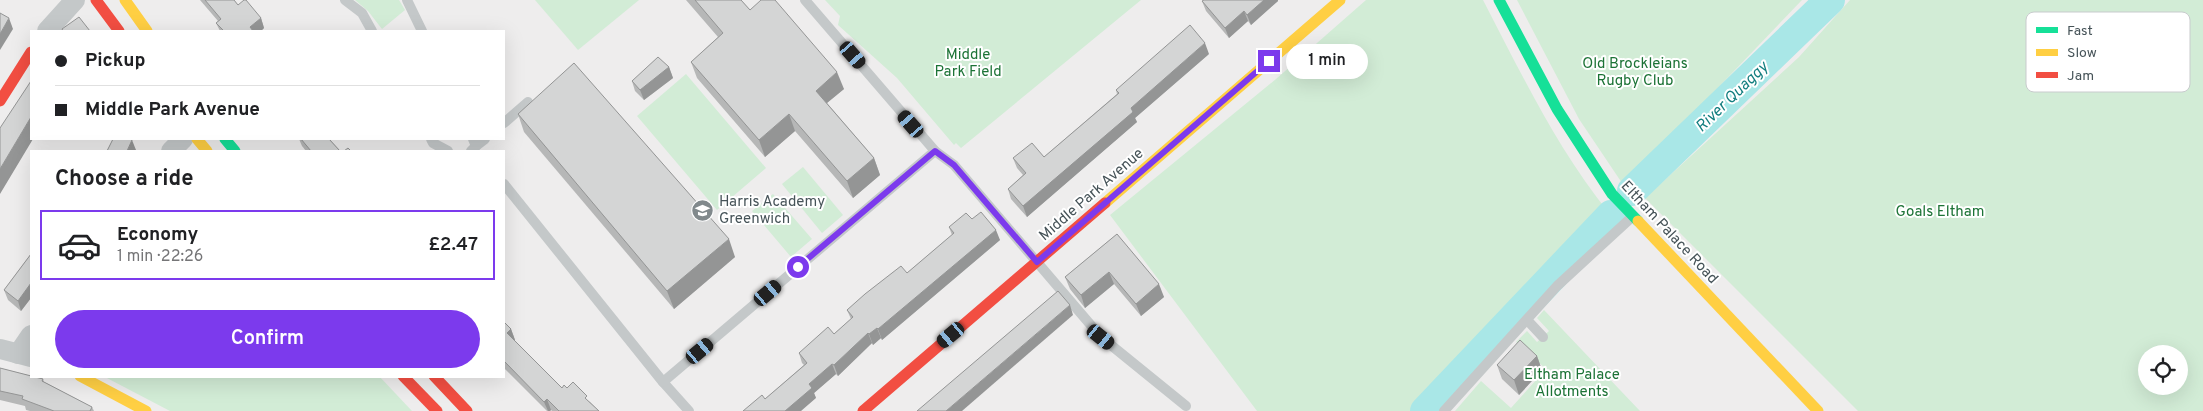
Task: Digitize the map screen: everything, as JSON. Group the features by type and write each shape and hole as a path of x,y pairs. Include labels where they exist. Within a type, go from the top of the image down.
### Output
{"street":[{"path":"48,30 75,0"},
{"path":"96,0 118,30"},
{"path":"125,0 146,30"},
{"name":"Middle Park Avenue","path":"863,411 1340,0"},
{"name":"Eltham Palace Road","path":"1498,0 1557,109 1612,194 1818,411"},
{"path":"0,101 30,54"},
{"path":"172,150 182,140"},
{"path":"198,140 206,150"},
{"path":"226,140 234,150"},
{"path":"16,353 30,337"},
{"path":"83,378 136,409"},
{"path":"405,378 437,411"},
{"path":"436,378 467,411"}],"lane":[{"path":"345,0 362,13 371,30"},
{"path":"407,0 422,30"},
{"path":"805,0 935,151 954,165 1101,337 1186,406"},
{"path":"505,122 528,102"},
{"path":"432,140 433,143 446,150"},
{"path":"663,382 935,151"},
{"path":"505,185 663,382 689,411"},
{"path":"1444,411 1558,286 1632,217"},
{"path":"1526,320 1543,337"}],"green space":[{"path":"355,0 399,0 405,10 382,29 368,11"},
{"path":"535,0 639,0 578,50"},
{"name":"Middle Park Field","path":"825,0 1141,0 961,148 956,143 954,145 897,78 838,25 840,16"},
{"path":"1366,0 1483,0 1556,137 1609,213 1420,411 1257,411 1110,215 1276,79"},
{"name":"Old Brockleians Rugby Club","path":"1517,0 1802,0 1624,186 1579,119"},
{"name":"Goals Eltham","path":"1850,0 2203,0 2203,411 1858,411 1645,198 1799,57"},
{"path":"686,74 766,168 717,210 637,116"},
{"path":"803,167 843,215 822,233 782,184"},
{"path":"773,194 812,239 791,257 752,211"},
{"name":"Eltham Palace Allotments","path":"1544,310 1640,411 1455,411 1481,381 1511,408 1546,369 1516,342 1527,331 1537,342 1549,331 1537,318"},
{"path":"107,378 381,378 412,411 170,411"}],"building":[{"path":"205,0 234,0 238,5 246,0 261,18 250,27 252,30 223,30 216,23 221,19"},
{"path":"695,0 741,0 750,10 761,0 775,0 837,72 816,91 874,158 847,181 789,114 759,140 691,62 723,33"},
{"path":"1264,0 1247,15 1244,11 1225,28 1202,1"},
{"path":"0,13 9,18 0,34"},
{"path":"79,17 89,30 62,30"},
{"path":"1190,25 1205,43 1131,108 1133,112 1023,206 1008,189 1026,173 1013,158 1032,143 1044,157 1119,93 1116,90"},
{"path":"658,57 669,67 640,90 632,81"},
{"path":"574,63 729,239 667,291 518,114"},
{"path":"30,83 30,119 0,169 0,128"},
{"path":"112,140 132,140 127,150 108,150"},
{"path":"302,140 330,140 339,150 310,150"},
{"path":"981,212 996,230 878,329 868,333 834,365 832,364 809,384 812,388 785,411 743,411 762,395 765,399 807,363 799,353 828,327 834,334 853,317 847,310 865,294 901,266 907,273 954,233 949,227 966,213 972,219"},
{"path":"1117,234 1159,284 1136,304 1109,272 1081,295 1065,277"},
{"path":"30,255 30,284 18,301 4,290"},
{"path":"1058,291 1070,305 946,411 917,411"},
{"path":"505,323 511,329 507,333 562,388 564,385 567,388 573,382 587,396 585,398 599,411 559,411 547,399 544,402 505,362"},
{"path":"1520,340 1537,356 1514,380 1497,365"},
{"path":"0,368 30,376 30,378 43,379 42,381 92,407 90,411 54,411 22,399 23,396 0,391"}],"waterway":[{"name":"River Quaggy","path":"1632,191 1830,0"},
{"name":"River Quaggy","path":"1425,411 1611,215"}],"traffic: fast":[{"path":"1499,0 1557,109 1612,194 1638,221"},
{"path":"226,140 234,150"}],"traffic: slow":[{"path":"125,0 146,30"},
{"path":"1105,203 1340,0"},
{"path":"198,140 206,150"},
{"path":"1638,221 1818,411"},
{"path":"84,378 146,411"}],"traffic: jam":[{"path":"96,0 118,30"},
{"path":"0,101 30,54"},
{"path":"863,411 1105,203"},
{"path":"405,378 437,411"},
{"path":"436,378 467,411"}],"place":[{"name":"Harris Academy Greenwich","path":"703,210"}],"route":[{"path":"798,267 935,151 954,165 1037,262 1269,61"}]}
